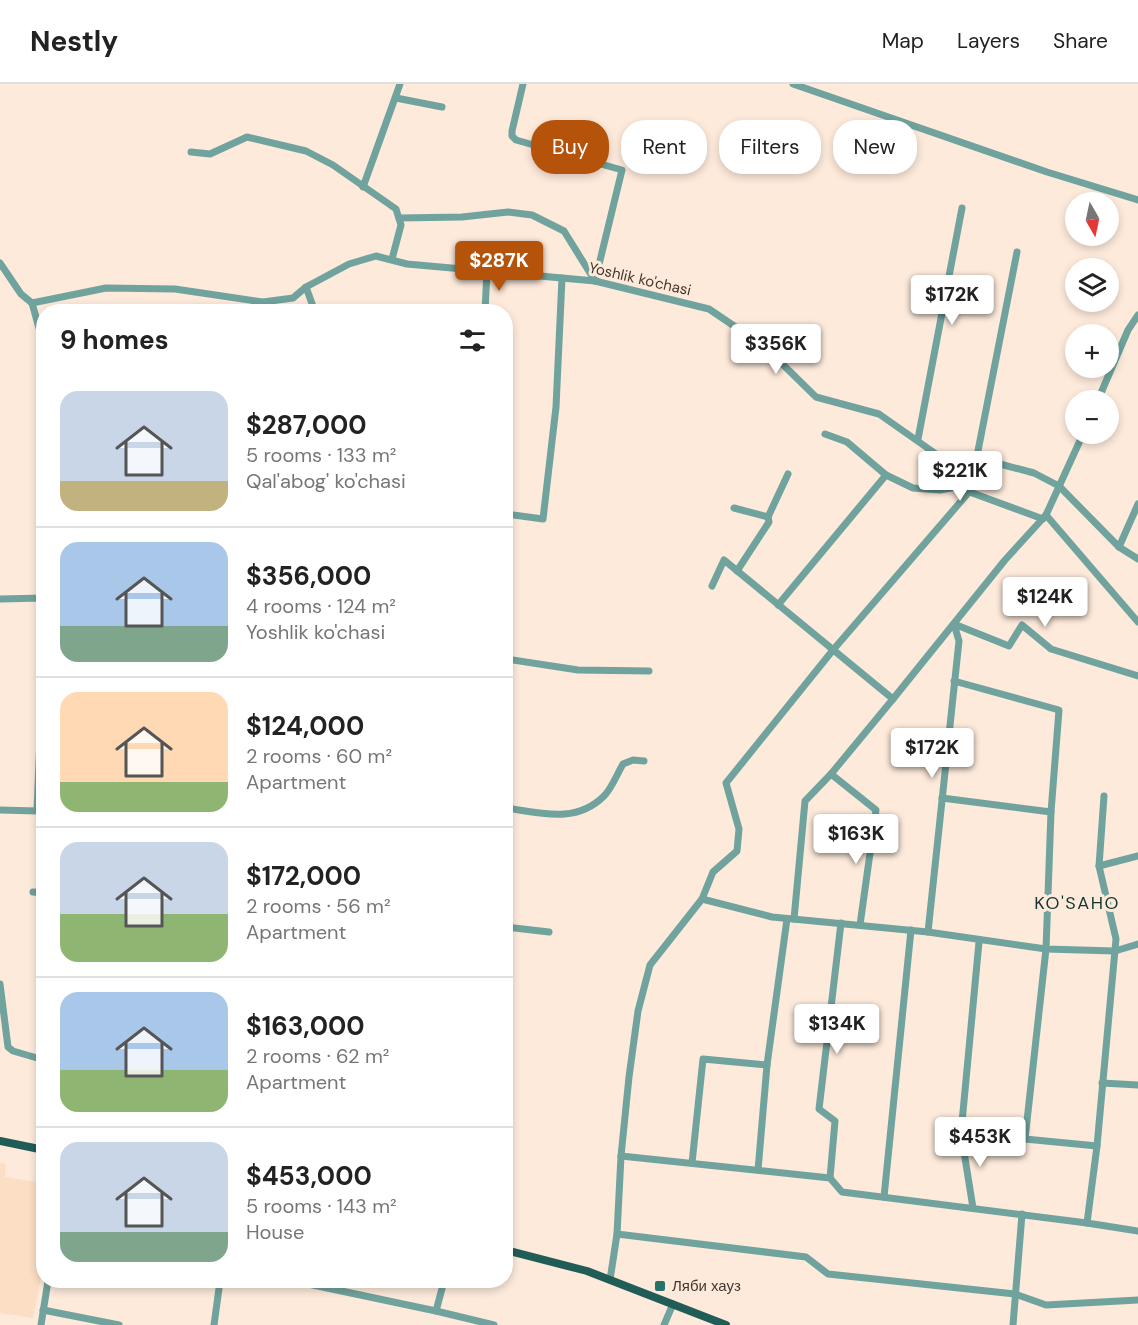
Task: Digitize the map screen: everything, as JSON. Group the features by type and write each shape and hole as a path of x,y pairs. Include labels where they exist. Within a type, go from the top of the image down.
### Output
{"main road":[{"path":"0,1141 36,1148"},
{"path":"513,1252 587,1271 726,1325"}],"street":[{"path":"363,187 400,84"},
{"path":"523,84 512,131 512,136 516,140 622,170 596,281"},
{"path":"793,84 1047,172 1138,200"},
{"path":"396,98 442,107"},
{"path":"191,152 210,154 247,137 306,151 333,165 396,209 401,225 392,259"},
{"path":"918,439 962,208"},
{"path":"399,218 462,217 508,212 532,215 564,231 596,281"},
{"path":"976,461 1017,252"},
{"name":"Yoshlik ko'chasi","path":"32,303 106,288 175,289 263,302 293,298 306,287 349,264 376,256 407,264 596,281 710,309 765,347 816,397 879,414 918,439 946,461 1000,464 1034,473 1059,486 1119,547 1138,559"},
{"path":"0,263 21,294 32,303 36,317"},
{"path":"485,304 487,270"},
{"path":"513,515 543,519 556,407 562,278"},
{"path":"306,287 312,304"},
{"path":"1102,390 1128,330 1138,315"},
{"path":"825,434 848,442 886,475 913,489 956,488 1044,517 1138,622"},
{"path":"758,1170 767,1065 790,919 805,801 831,774 1044,517 1078,444"},
{"path":"737,571 769,522 768,517 788,474"},
{"path":"778,605 886,475"},
{"path":"610,1280 617,1234 621,1156 638,1011 650,965 702,899 713,872 738,851 739,829 726,783 833,650 969,492"},
{"path":"1119,547 1138,504"},
{"path":"734,508 768,517"},
{"path":"712,586 724,560 893,699"},
{"path":"0,599 36,598"},
{"path":"954,624 1009,646 1022,625 1051,649 1138,676"},
{"path":"928,932 959,641 954,624"},
{"path":"513,660 578,670 650,671"},
{"path":"954,681 1059,710 1051,812 1046,949 1025,1139"},
{"path":"513,809 545,814 579,814 605,796 623,764 633,760 644,761"},
{"path":"831,774 876,810 860,925"},
{"path":"1087,1223 1097,1146 1116,939 1099,866 1104,796"},
{"path":"942,798 1051,812"},
{"path":"0,810 36,811"},
{"path":"1099,866 1138,856"},
{"path":"702,899 790,919 911,930 979,942 1046,949 1115,951 1138,944"},
{"path":"830,1178 835,1121 819,1109 841,923"},
{"path":"513,928 549,932"},
{"path":"884,1197 911,930"},
{"path":"973,1208 961,1133 979,942"},
{"path":"0,984 8,1047 13,1051 36,1058"},
{"path":"692,1163 703,1059 767,1065"},
{"path":"1102,1083 1138,1085"},
{"path":"961,1133 1097,1146"},
{"path":"621,1156 830,1178 842,1192 1138,1231"},
{"path":"1013,1325 1022,1214"},
{"path":"617,1234 806,1257 828,1274 1015,1294 1046,1305 1138,1300"},
{"path":"41,1325 47,1288"},
{"path":"214,1325 219,1288"},
{"path":"349,1288 494,1325"},
{"path":"436,1311 442,1288"},
{"path":"664,1325 673,1304"},
{"path":"44,1310 119,1325"}],"shaded area":[{"path":"0,1163 6,1164 5,1177 36,1182 36,1288 39,1288 33,1318 0,1313"}],"place":[{"name":"Ляби хауз","path":"660,1286"}],"district":[{"name":"KO'SAHO","path":"1077,903"}]}
